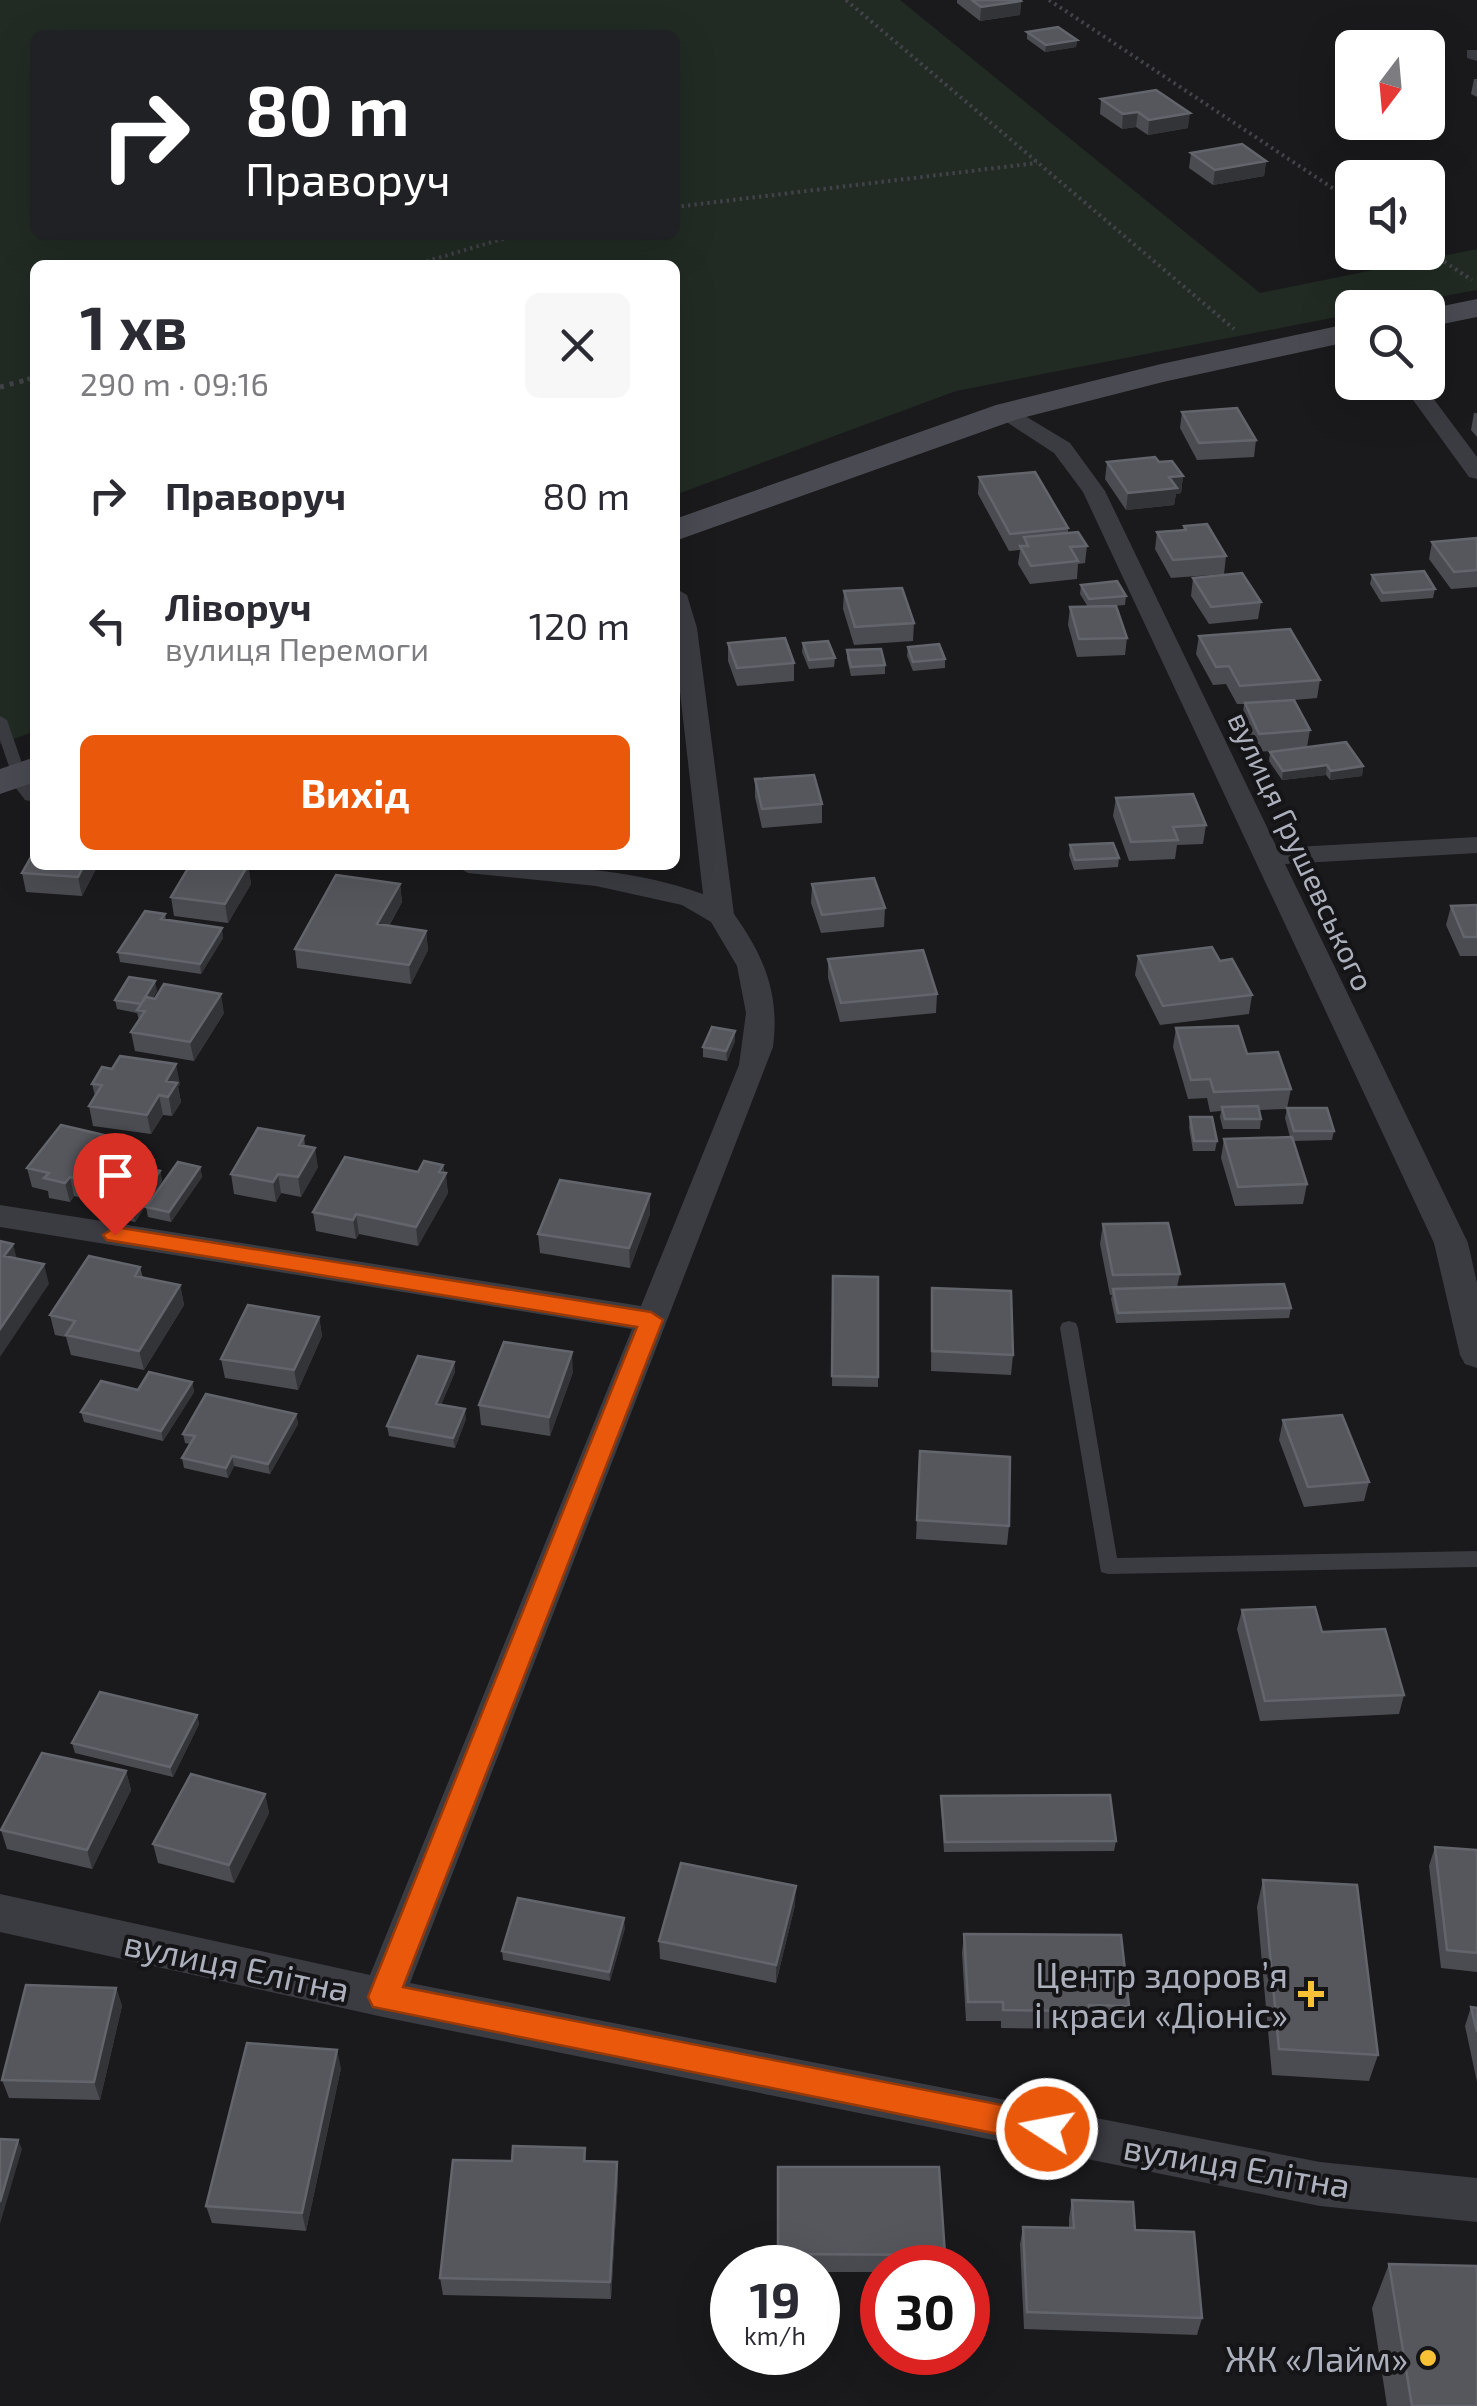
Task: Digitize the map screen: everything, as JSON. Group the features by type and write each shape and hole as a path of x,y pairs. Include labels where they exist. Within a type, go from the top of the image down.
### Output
{"main road":[{"path":"1445,315 1477,308"},
{"path":"680,529 1006,412 1335,335"}],"street":[{"path":"1423,400 1477,472"},
{"name":"вулиця Грушевського","path":"1006,412 1062,448 1084,474 1270,858 1464,1244 1477,1355"},
{"path":"680,612 720,914"},
{"path":"1270,858 1477,846"},
{"path":"384,1997 754,1065 761,1038 759,986 750,957 720,914 698,902 619,882 512,870"},
{"path":"0,1216 651,1320"},
{"name":"вулиця Елітна","path":"0,1912 384,1997 1320,2184 1477,2200"}],"lane":[{"path":"0,720 22,780"},
{"path":"1069,1328 1108,1566 1477,1559"}],"path":[{"path":"846,0 1260,350"},
{"path":"1049,0 1335,190"},
{"path":"680,206 1039,163"},
{"path":"431,260 499,240"},
{"path":"1445,261 1477,283"},
{"path":"0,387 30,378"}],"shaded area":[{"path":"0,0 900,0 1260,293 1373,270 1445,270 1445,255 1477,249 1477,290 1445,296 1445,290 1335,290 1335,317 956,391 680,493 680,260 30,260 30,733 0,744"}],"building":[{"path":"972,0 1020,0 1021,1 981,7"},
{"path":"1058,27 1077,40 1046,45 1027,32"},
{"path":"1156,90 1190,113 1149,120 1138,112 1123,114 1101,99"},
{"path":"1242,144 1266,161 1215,170 1191,153"},
{"path":"1237,408 1256,440 1199,443 1182,412"},
{"path":"1155,457 1159,462 1172,461 1183,476 1169,477 1177,488 1128,493 1107,462"},
{"path":"1035,472 1068,528 1010,534 979,477"},
{"path":"1207,524 1226,556 1173,560 1157,532 1186,530 1184,526"},
{"path":"1078,532 1087,546 1070,547 1078,561 1031,566 1020,546 1028,546 1024,537"},
{"path":"1477,538 1477,570 1454,572 1432,542"},
{"path":"1424,571 1435,589 1383,593 1372,575"},
{"path":"1242,573 1261,602 1211,607 1193,578"},
{"path":"1117,581 1126,596 1089,599 1081,585"},
{"path":"902,588 914,623 855,627 844,591"},
{"path":"1116,606 1127,638 1079,639 1070,607"},
{"path":"1290,629 1320,680 1240,686 1229,666 1216,667 1199,636"},
{"path":"785,638 794,663 737,668 728,643"},
{"path":"828,641 835,658 809,660 803,643"},
{"path":"939,644 945,659 913,662 908,647"},
{"path":"881,649 885,665 851,667 847,650"},
{"path":"1294,700 1310,730 1259,734 1245,703"},
{"path":"1346,742 1363,766 1331,771 1327,765 1283,771 1270,752"},
{"path":"814,775 822,804 762,809 755,779"},
{"path":"1193,794 1206,825 1173,827 1178,840 1131,842 1116,798"},
{"path":"1113,843 1119,858 1075,860 1070,845"},
{"path":"30,859 30,870 82,870 78,877 22,873"},
{"path":"187,870 245,870 225,904 171,897"},
{"path":"336,875 400,884 377,924 426,931 409,965 295,949"},
{"path":"874,878 885,908 822,915 812,884"},
{"path":"1477,905 1477,937 1464,937 1451,906"},
{"path":"145,911 165,914 161,919 222,928 200,964 118,952"},
{"path":"1212,947 1220,961 1232,959 1252,995 1163,1006 1138,956"},
{"path":"923,950 937,994 841,1003 828,959"},
{"path":"129,977 155,981 141,1004 115,1000"},
{"path":"164,984 221,994 190,1042 131,1032 145,1011 137,1010 146,997 155,999"},
{"path":"1238,1026 1247,1054 1278,1052 1291,1089 1214,1092 1210,1079 1191,1080 1176,1028"},
{"path":"712,1027 735,1031 726,1051 703,1047"},
{"path":"120,1056 176,1064 166,1081 177,1083 168,1097 159,1095 147,1115 89,1106 102,1085 92,1084 102,1067 112,1069"},
{"path":"1258,1106 1261,1119 1225,1119 1222,1107"},
{"path":"1287,1108 1327,1108 1334,1131 1294,1131"},
{"path":"1190,1117 1212,1117 1217,1141 1194,1141"},
{"path":"61,1125 130,1141 98,1184 70,1177 65,1183 44,1178 49,1173 27,1168"},
{"path":"258,1128 304,1136 299,1145 315,1148 298,1177 278,1174 273,1182 231,1174"},
{"path":"1292,1137 1307,1184 1238,1187 1224,1139"},
{"path":"345,1157 418,1172 424,1161 443,1165 439,1172 446,1173 416,1227 356,1214 353,1220 313,1212"},
{"path":"178,1162 200,1167 169,1212 146,1207"},
{"path":"128,1165 160,1171 132,1212 100,1205"},
{"path":"560,1180 650,1194 629,1248 538,1234"},
{"path":"1168,1223 1180,1274 1113,1275 1103,1224"},
{"path":"0,1241 13,1244 4,1256 44,1264 0,1329"},
{"path":"89,1256 140,1267 135,1276 180,1285 139,1351 66,1335 75,1321 50,1315"},
{"path":"833,1276 878,1277 878,1377 832,1376"},
{"path":"1284,1284 1291,1308 1118,1313 1113,1289"},
{"path":"932,1288 1011,1291 1013,1355 932,1351"},
{"path":"248,1305 319,1317 294,1370 221,1359"},
{"path":"504,1342 572,1352 549,1417 479,1405"},
{"path":"418,1356 454,1362 436,1404 465,1409 453,1438 387,1426"},
{"path":"149,1372 192,1382 161,1431 81,1412 101,1381 138,1390"},
{"path":"206,1394 296,1414 268,1464 232,1456 226,1468 182,1458 195,1436 183,1434"},
{"path":"1342,1415 1369,1482 1308,1487 1283,1420"},
{"path":"920,1451 1010,1457 1009,1526 917,1520"},
{"path":"1315,1607 1322,1632 1385,1629 1404,1695 1265,1701 1242,1610"},
{"path":"100,1692 197,1715 170,1767 72,1743"},
{"path":"42,1753 126,1771 87,1850 1,1830"},
{"path":"191,1774 265,1794 229,1865 153,1844"},
{"path":"1110,1795 1116,1841 945,1842 941,1796"},
{"path":"1435,1847 1477,1850 1477,1953 1447,1950"},
{"path":"681,1863 796,1886 776,1965 659,1941"},
{"name":"Центр здоровʼя і краси «Діоніс»","path":"1263,1880 1357,1885 1378,2055 1279,2049"},
{"path":"518,1898 624,1918 609,1972 502,1951"},
{"path":"964,1934 1121,1935 1129,2006 1089,2005 1090,2011 1003,2010 1003,2002 968,2002"},
{"path":"26,1985 116,1988 94,2082 2,2080"},
{"path":"1471,2007 1477,2008 1477,2032"},
{"path":"247,2043 337,2050 302,2213 206,2206"},
{"path":"0,2139 18,2140 0,2202"},
{"path":"513,2146 585,2148 584,2161 617,2162 610,2282 440,2278 453,2160 512,2161"},
{"path":"778,2167 939,2167 944,2245 860,2245 860,2254 840,2254 840,2245 778,2245"},
{"path":"1072,2200 1133,2202 1135,2230 1194,2232 1202,2318 1027,2312 1023,2227 1074,2228"},
{"name":"ЖК «Лайм»","path":"1389,2264 1477,2266 1477,2406 1412,2406"}],"place":[{"name":"Центр здоровʼя і краси «Діоніс»","path":"1311,1994"},
{"name":"ЖК «Лайм»","path":"1428,2358"}],"route":[{"path":"115,1235 651,1320 384,1997 1047,2129"}]}
